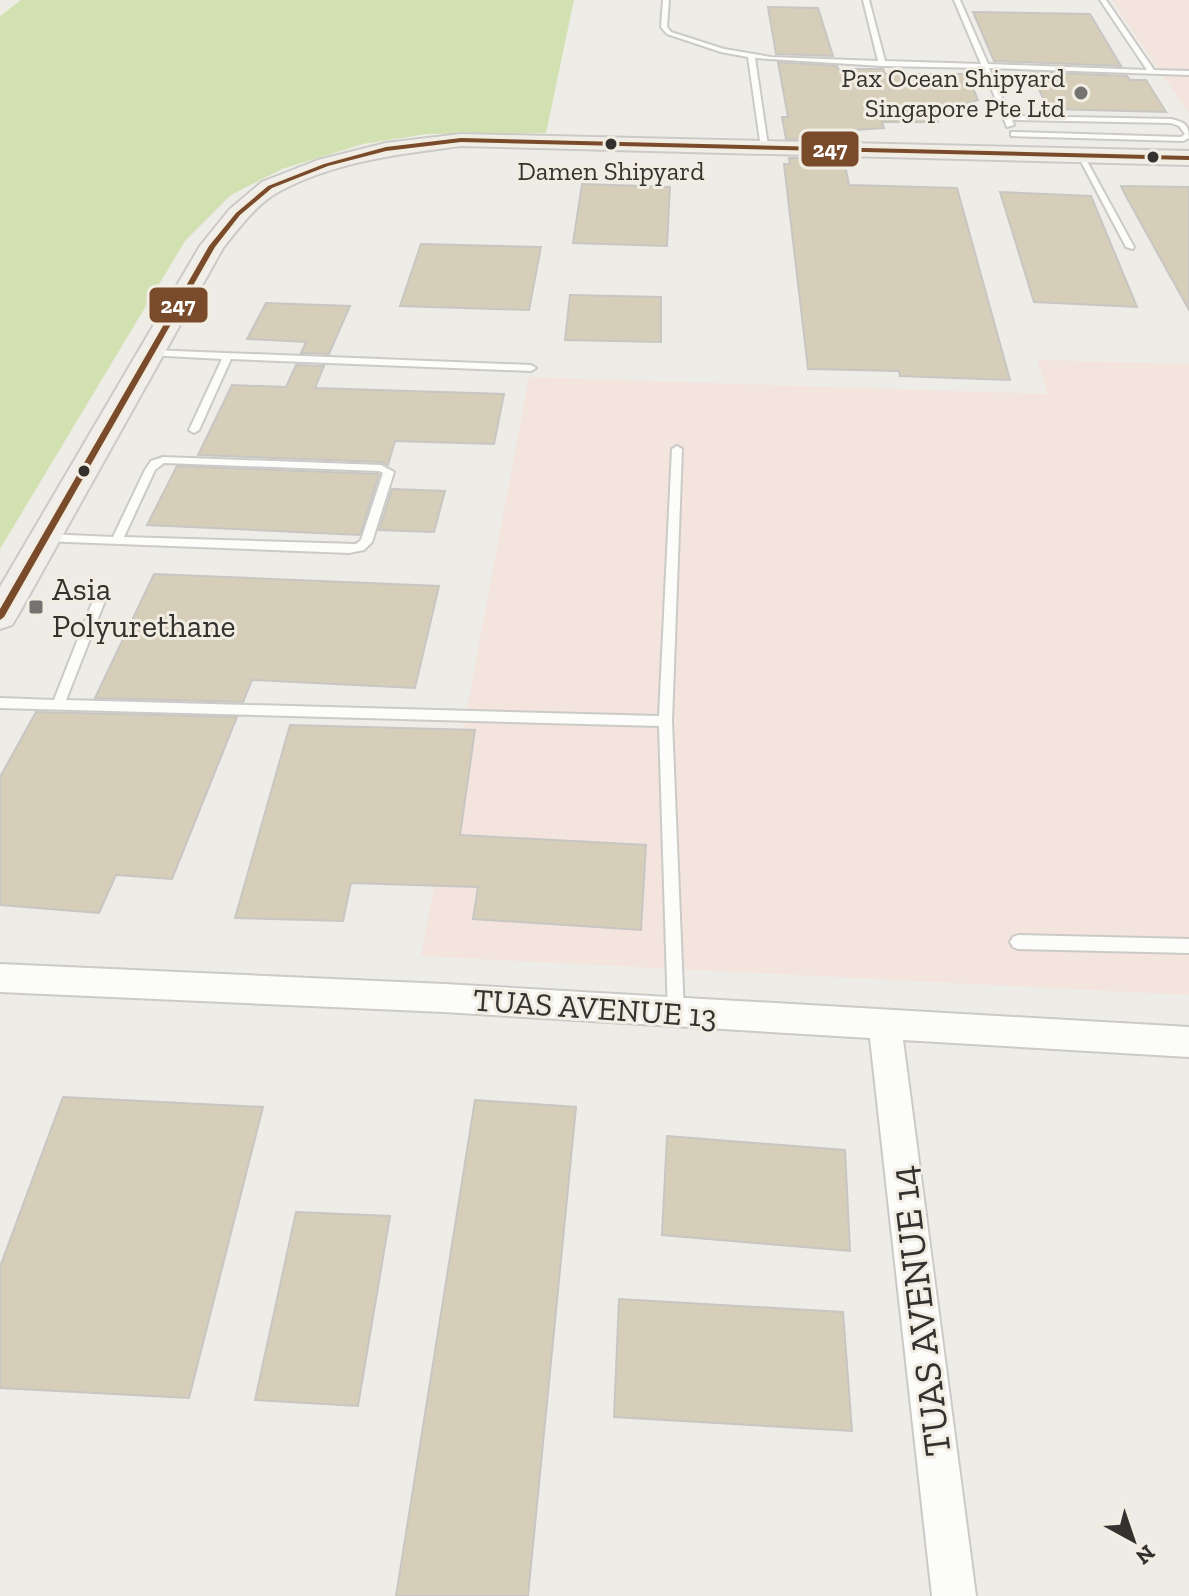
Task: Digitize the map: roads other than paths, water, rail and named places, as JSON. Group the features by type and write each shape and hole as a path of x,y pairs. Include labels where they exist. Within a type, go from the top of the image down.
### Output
{"street":[{"path":"0,617 36,548 212,246 238,214 270,187 326,165 386,149 461,140 764,146 1018,144 1079,154 1189,158"},
{"name":"TUAS AVENUE 13","path":"0,978 444,998 1189,1042"},
{"name":"TUAS AVENUE 14","path":"885,1026 954,1596"}],"lane":[{"path":"666,0 664,27 669,33 723,51 751,56 882,64 1189,73"},
{"path":"866,0 882,64"},
{"path":"957,0 1018,144 1183,139 1189,134 1182,124 1171,121 1007,118"},
{"path":"1103,0 1152,72"},
{"path":"751,56 764,146"},
{"path":"1079,154 1130,247"},
{"path":"151,353 531,368"},
{"path":"194,430 228,356"},
{"path":"676,1014 665,721 677,449"},
{"path":"36,548 117,540 360,547 366,542 389,472 381,468 163,460 155,463 150,470 117,540"},
{"path":"58,705 100,598"},
{"path":"0,703 665,721"},
{"path":"1018,942 1189,946"}],"place":[{"name":"Pax Ocean Shipyard Singapore Pte Ltd","path":"1081,93"},
{"name":"Damen Shipyard","path":"611,144"},
{"name":"Asia Polyurethane","path":"36,607"}]}
